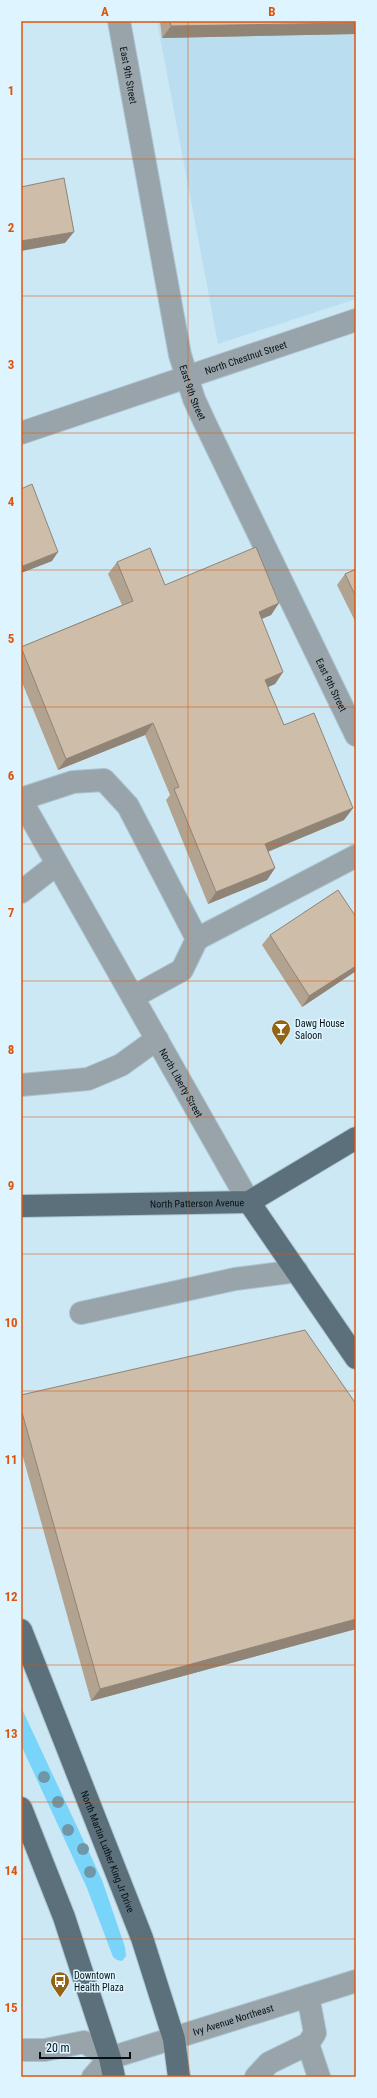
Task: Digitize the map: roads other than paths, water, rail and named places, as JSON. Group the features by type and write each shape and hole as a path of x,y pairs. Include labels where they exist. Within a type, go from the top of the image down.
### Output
{"main road":[{"name":"North Patterson Avenue","path":"21,1206 249,1202 356,1138"},
{"name":"North Liberty Street","path":"249,1202 356,1358"},
{"name":"North Martin Luther King Jr Drive","path":"21,1630 142,1938 174,2039 179,2077"},
{"path":"21,1808 64,1917 112,2067"}],"street":[{"name":"East 9th Street","path":"120,21 179,347 186,377 205,423 356,734"},
{"name":"North Chestnut Street","path":"21,433 356,320"},
{"path":"21,800 73,782 104,780 128,806 196,939"},
{"name":"North Liberty Street","path":"21,800 249,1202"},
{"path":"133,997 182,970 196,939 356,856"},
{"path":"21,892 57,864"},
{"path":"21,1085 88,1079 120,1065 157,1039"},
{"path":"81,1313 235,1279 297,1271"},
{"name":"Ivy Avenue Northeast","path":"112,2067 174,2039 356,1981"},
{"path":"256,2077 269,2063 308,2044 315,2033 308,1996"},
{"path":"21,2050 45,2050 84,2042 112,2067 93,2077"},
{"path":"308,2044 319,2077"}],"place":[{"name":"Dawg House Saloon","path":"281,1046"},
{"name":"Downtown Health Plaza","path":"60,1998"}]}
